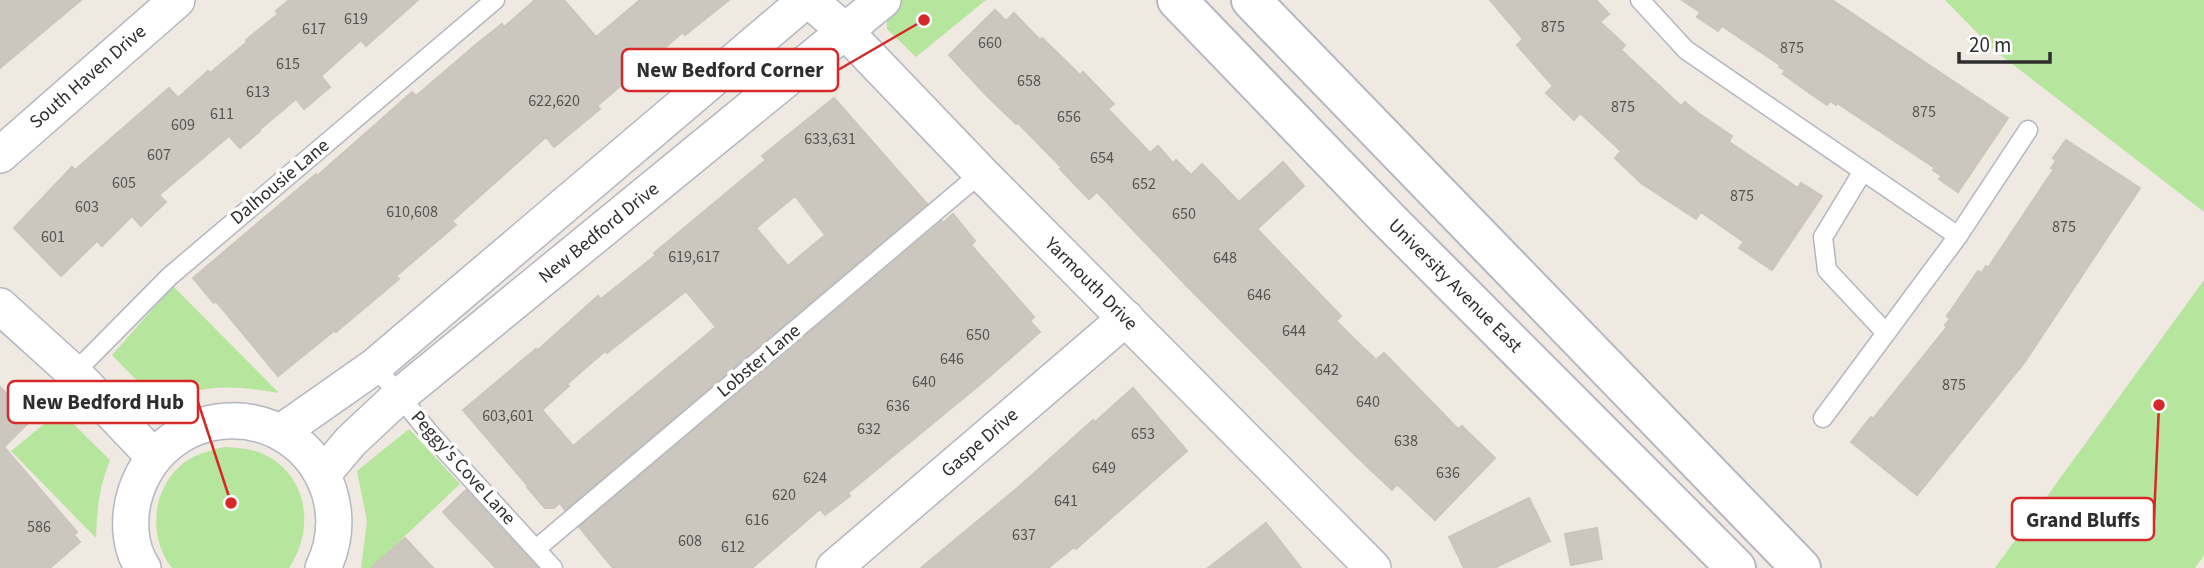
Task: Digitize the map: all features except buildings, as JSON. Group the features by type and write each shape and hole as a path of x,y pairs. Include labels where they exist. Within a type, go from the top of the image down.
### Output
{"main road":[{"name":"University Avenue East","path":"1177,0 1397,229 1736,568"},
{"path":"1251,0 1801,568"}],"street":[{"name":"South Haven Drive","path":"0,155 177,0"},
{"path":"281,432 374,366 808,0"},
{"name":"Yarmouth Drive","path":"808,0 845,32 1373,568"},
{"name":"New Bedford Drive","path":"323,474 351,441 398,397 883,0"},
{"path":"0,306 74,373 155,457"},
{"name":"Gaspe Drive","path":"834,568 1126,318"},
{"path":"143,568 132,541 131,522 132,502 141,478 155,457 171,441 189,430 214,422 240,420 281,432 301,446 323,474 333,503 335,524 331,548 323,568"}],"lane":[{"name":"Dalhousie Lane","path":"74,373 170,276 495,0"},
{"path":"1640,0 1686,50 1958,236"},
{"path":"1823,418 1958,236 2028,130"},
{"path":"1863,171 1823,237 1827,270 1886,333"},
{"name":"Lobster Lane","path":"536,549 981,173"},
{"name":"Peggy's Cove Lane","path":"374,366 398,397 554,568"}],"green space":[{"path":"897,0 986,0 916,57 887,29 886,10"},
{"path":"1945,0 2204,0 2204,212 1994,50"},
{"path":"2204,280 2204,555 2195,568 1995,568"},
{"path":"173,286 279,393 233,388 204,389 189,392 161,405 112,355"},
{"path":"60,411 110,460 99,499 96,538 11,451"},
{"path":"409,429 460,484 371,568 361,568 367,521 357,471"},
{"path":"224,447 249,449 266,455 284,468 294,481 304,509 304,524 297,554 289,568 172,568 165,556 159,544 156,516 163,490 179,467 189,459"}],"place":[{"name":"New Bedford Corner","path":"924,20"},
{"name":"Grand Bluffs","path":"2159,405"},
{"name":"New Bedford Hub","path":"231,503"}]}
